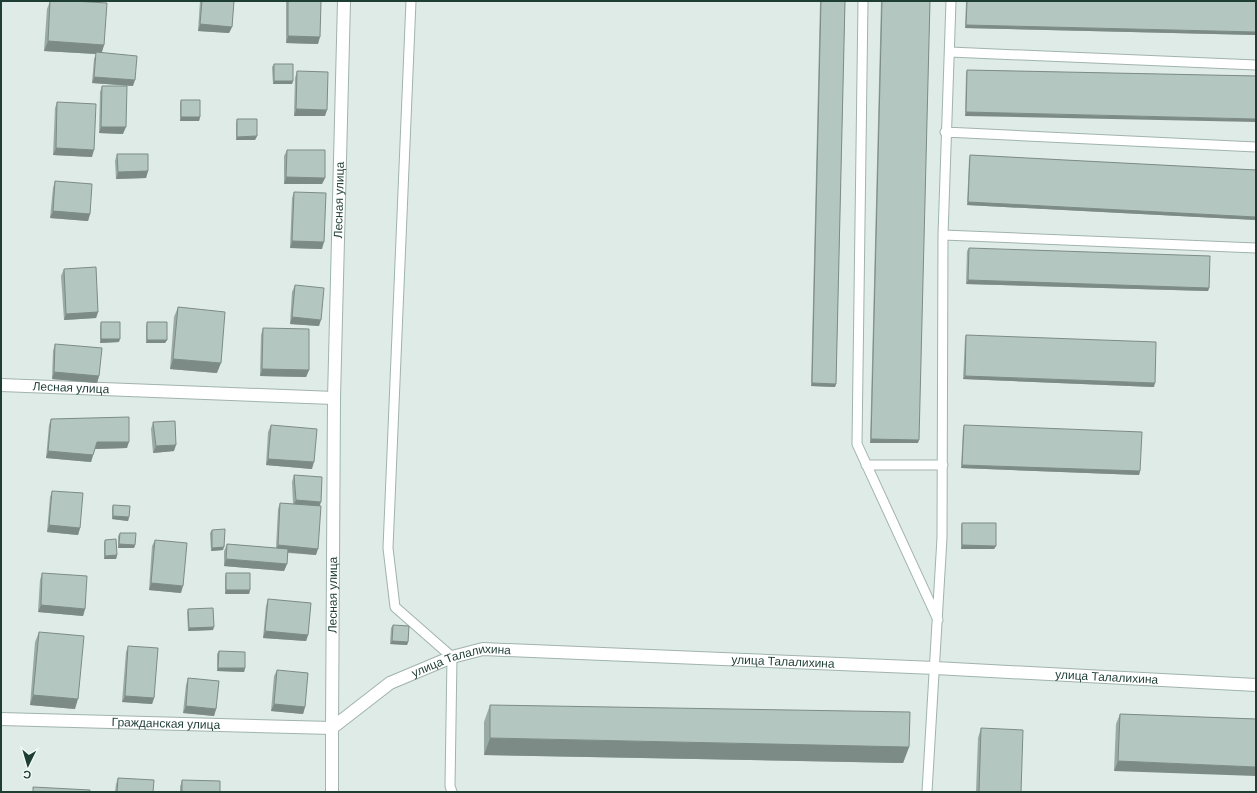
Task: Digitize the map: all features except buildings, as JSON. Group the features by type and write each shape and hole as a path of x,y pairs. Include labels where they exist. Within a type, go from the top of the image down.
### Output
{"street":[{"name":"Лесная улица","path":"332,792 334,398 344,1"},
{"name":"Лесная улица","path":"1,385 334,398"},
{"name":"улица Талалихина","path":"332,728 390,683 452,657 483,649 935,668 1256,685"},
{"name":"Гражданская улица","path":"1,719 332,728"}],"lane":[{"path":"411,1 388,548 395,607 452,657 450,786 452,792"},
{"path":"863,1 857,444 939,622"},
{"path":"927,792 939,622 943,465 945,132 950,52 951,1"},
{"path":"950,52 1256,66"},
{"path":"945,132 1256,148"},
{"path":"944,235 1256,248"},
{"path":"866,465 943,465"}]}
